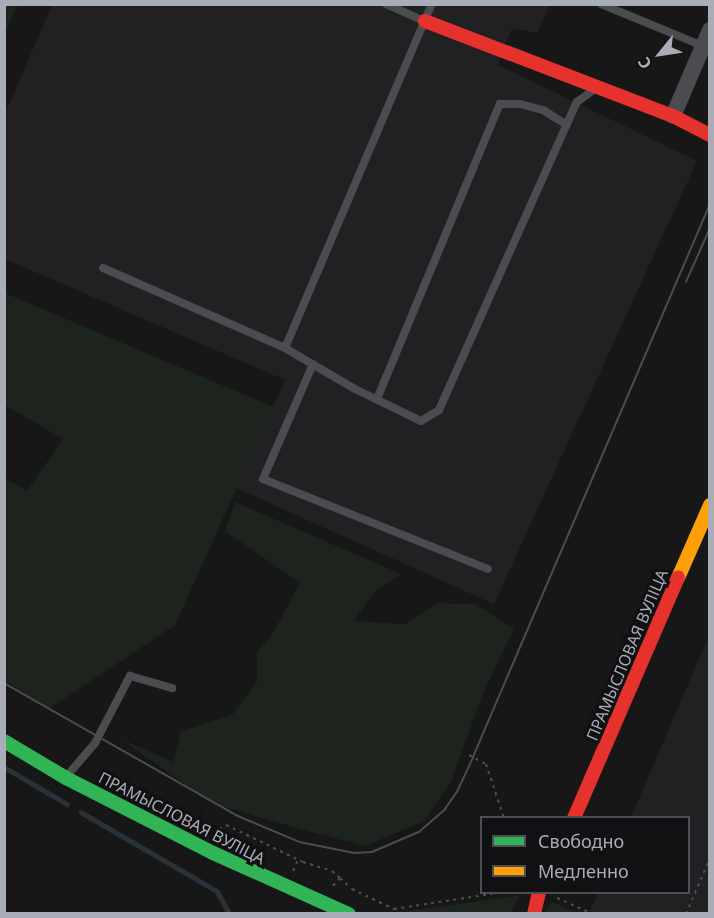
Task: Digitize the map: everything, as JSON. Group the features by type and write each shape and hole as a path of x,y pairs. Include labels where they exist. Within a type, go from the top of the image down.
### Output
{"main road":[{"path":"424,21 673,116 710,135"},
{"name":"ПРАМЫСЛОВАЯ ВУЛІЦА","path":"575,816 710,505"},
{"name":"ПРАМЫСЛОВАЯ ВУЛІЦА","path":"4,741 66,778 213,853 330,910 350,914"},
{"path":"534,914 539,894"}],"street":[{"path":"673,116 710,30"}],"lane":[{"path":"386,4 424,21"},
{"path":"285,348 432,4"},
{"path":"601,4 703,46"},
{"path":"104,268 285,348 421,421 439,410 577,102 598,87"},
{"path":"377,399 500,104 520,104 543,110 567,125"},
{"path":"313,364 263,479 488,569"},
{"path":"66,778 95,743 130,676 172,688"}],"path":[{"path":"469,754 486,764 503,816"},
{"path":"213,833 226,825 303,862 332,871 352,889 394,909 491,894"},
{"path":"686,914 710,858"},
{"path":"330,910 331,888 340,878"},
{"path":"554,897 593,914"}],"shaded area":[{"path":"4,5 17,5 5,33"},
{"path":"52,5 550,5 537,33 512,28 498,65 697,161 494,604 236,488 285,380 5,259 5,114"},
{"path":"5,293 273,407 175,625 50,708 5,681 5,478 27,491 63,439 5,405"},
{"path":"235,502 401,574 375,591 354,621 405,624 438,603 475,604 514,629 483,693 451,782 424,821 365,846 300,829 211,803 121,739 173,762 181,731 232,715 257,682 257,652 272,635 300,583 225,531"},
{"path":"709,635 709,913 589,913 598,894 690,894 690,816 631,816"},
{"path":"520,895 510,913 395,913"},
{"path":"552,902 578,913 543,914"}],"waterway":[{"path":"4,767 67,804"},
{"path":"81,812 217,891 230,914"}],"tram line":[{"path":"4,683 238,816 300,842 354,853 372,852 419,832 445,809 457,792 710,204"},
{"path":"686,282 710,228"}],"traffic: fast":[{"path":"4,741 66,778 213,853 349,914"}],"traffic: slow":[{"path":"678,578 710,505"}],"traffic: jam":[{"path":"425,21 673,116 710,135"},
{"path":"575,816 678,578"},
{"path":"534,914 539,894"}]}
